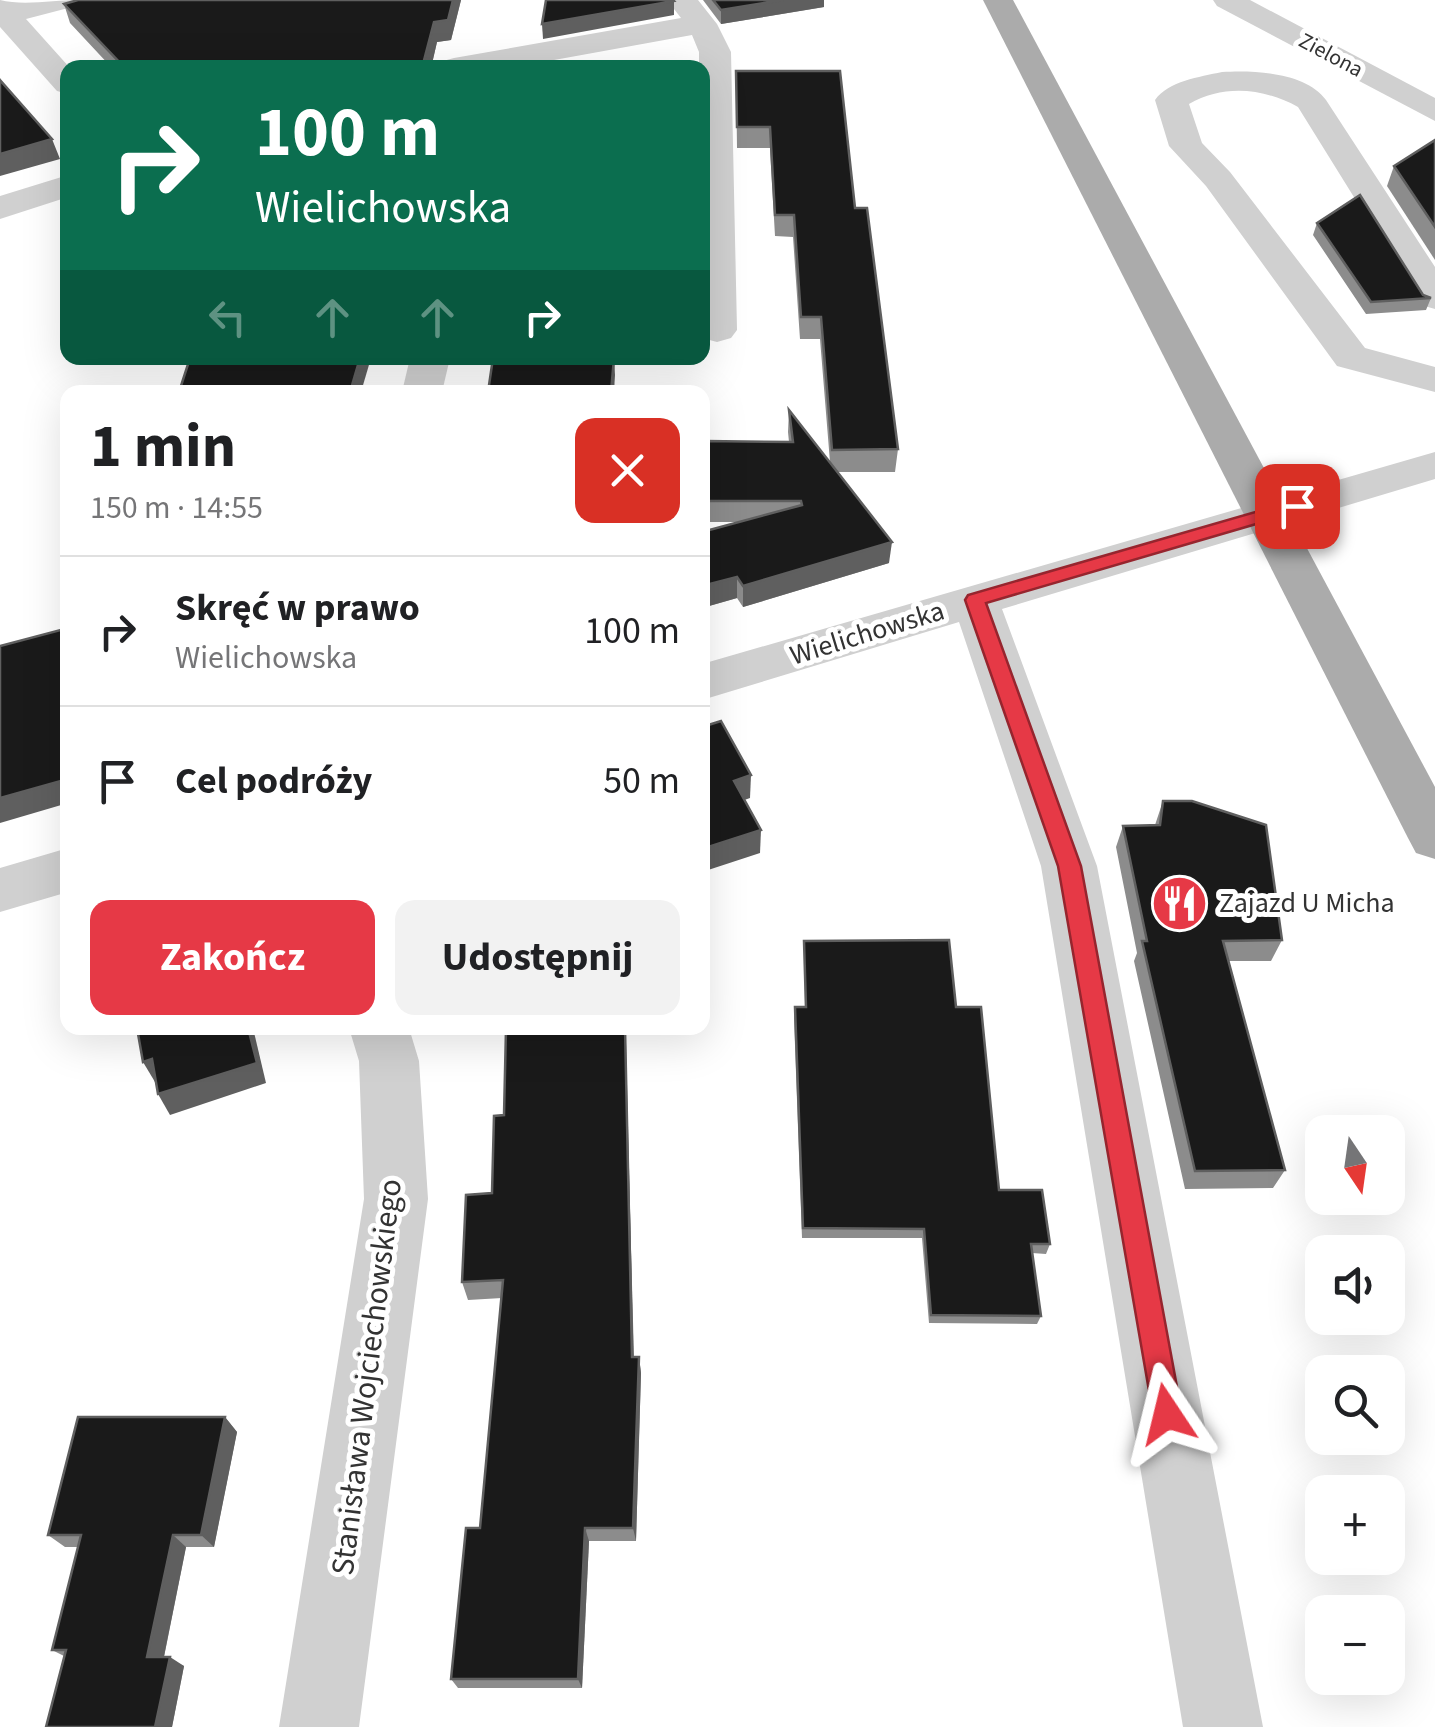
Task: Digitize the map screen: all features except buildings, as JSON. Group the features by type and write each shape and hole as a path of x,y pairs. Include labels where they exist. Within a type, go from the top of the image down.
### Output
{"main road":[{"path":"998,0 1435,838"}],"street":[{"path":"2,13 65,0"},
{"name":"Zielona","path":"1228,0 1430,108"},
{"path":"491,60 692,12 715,52 717,330"},
{"path":"2,13 60,75"},
{"path":"1435,297 1310,100 1292,88 1265,82 1194,85 1171,100 1186,146 1218,179 1352,358 1435,380"},
{"path":"1317,114 1430,108"},
{"path":"0,208 60,188"},
{"name":"Wielichowska","path":"710,680 1435,465"},
{"path":"975,600 1069,866 1224,1727"},
{"path":"0,890 60,872"},
{"name":"Stanisława Wojciechowskiego","path":"320,1727 396,1199 389,1060 380,1035"}],"place":[{"name":"Zajazd U Micha","path":"1180,903"}],"route":[{"path":"1167,1414 1069,866 975,600 1297,506"}]}
